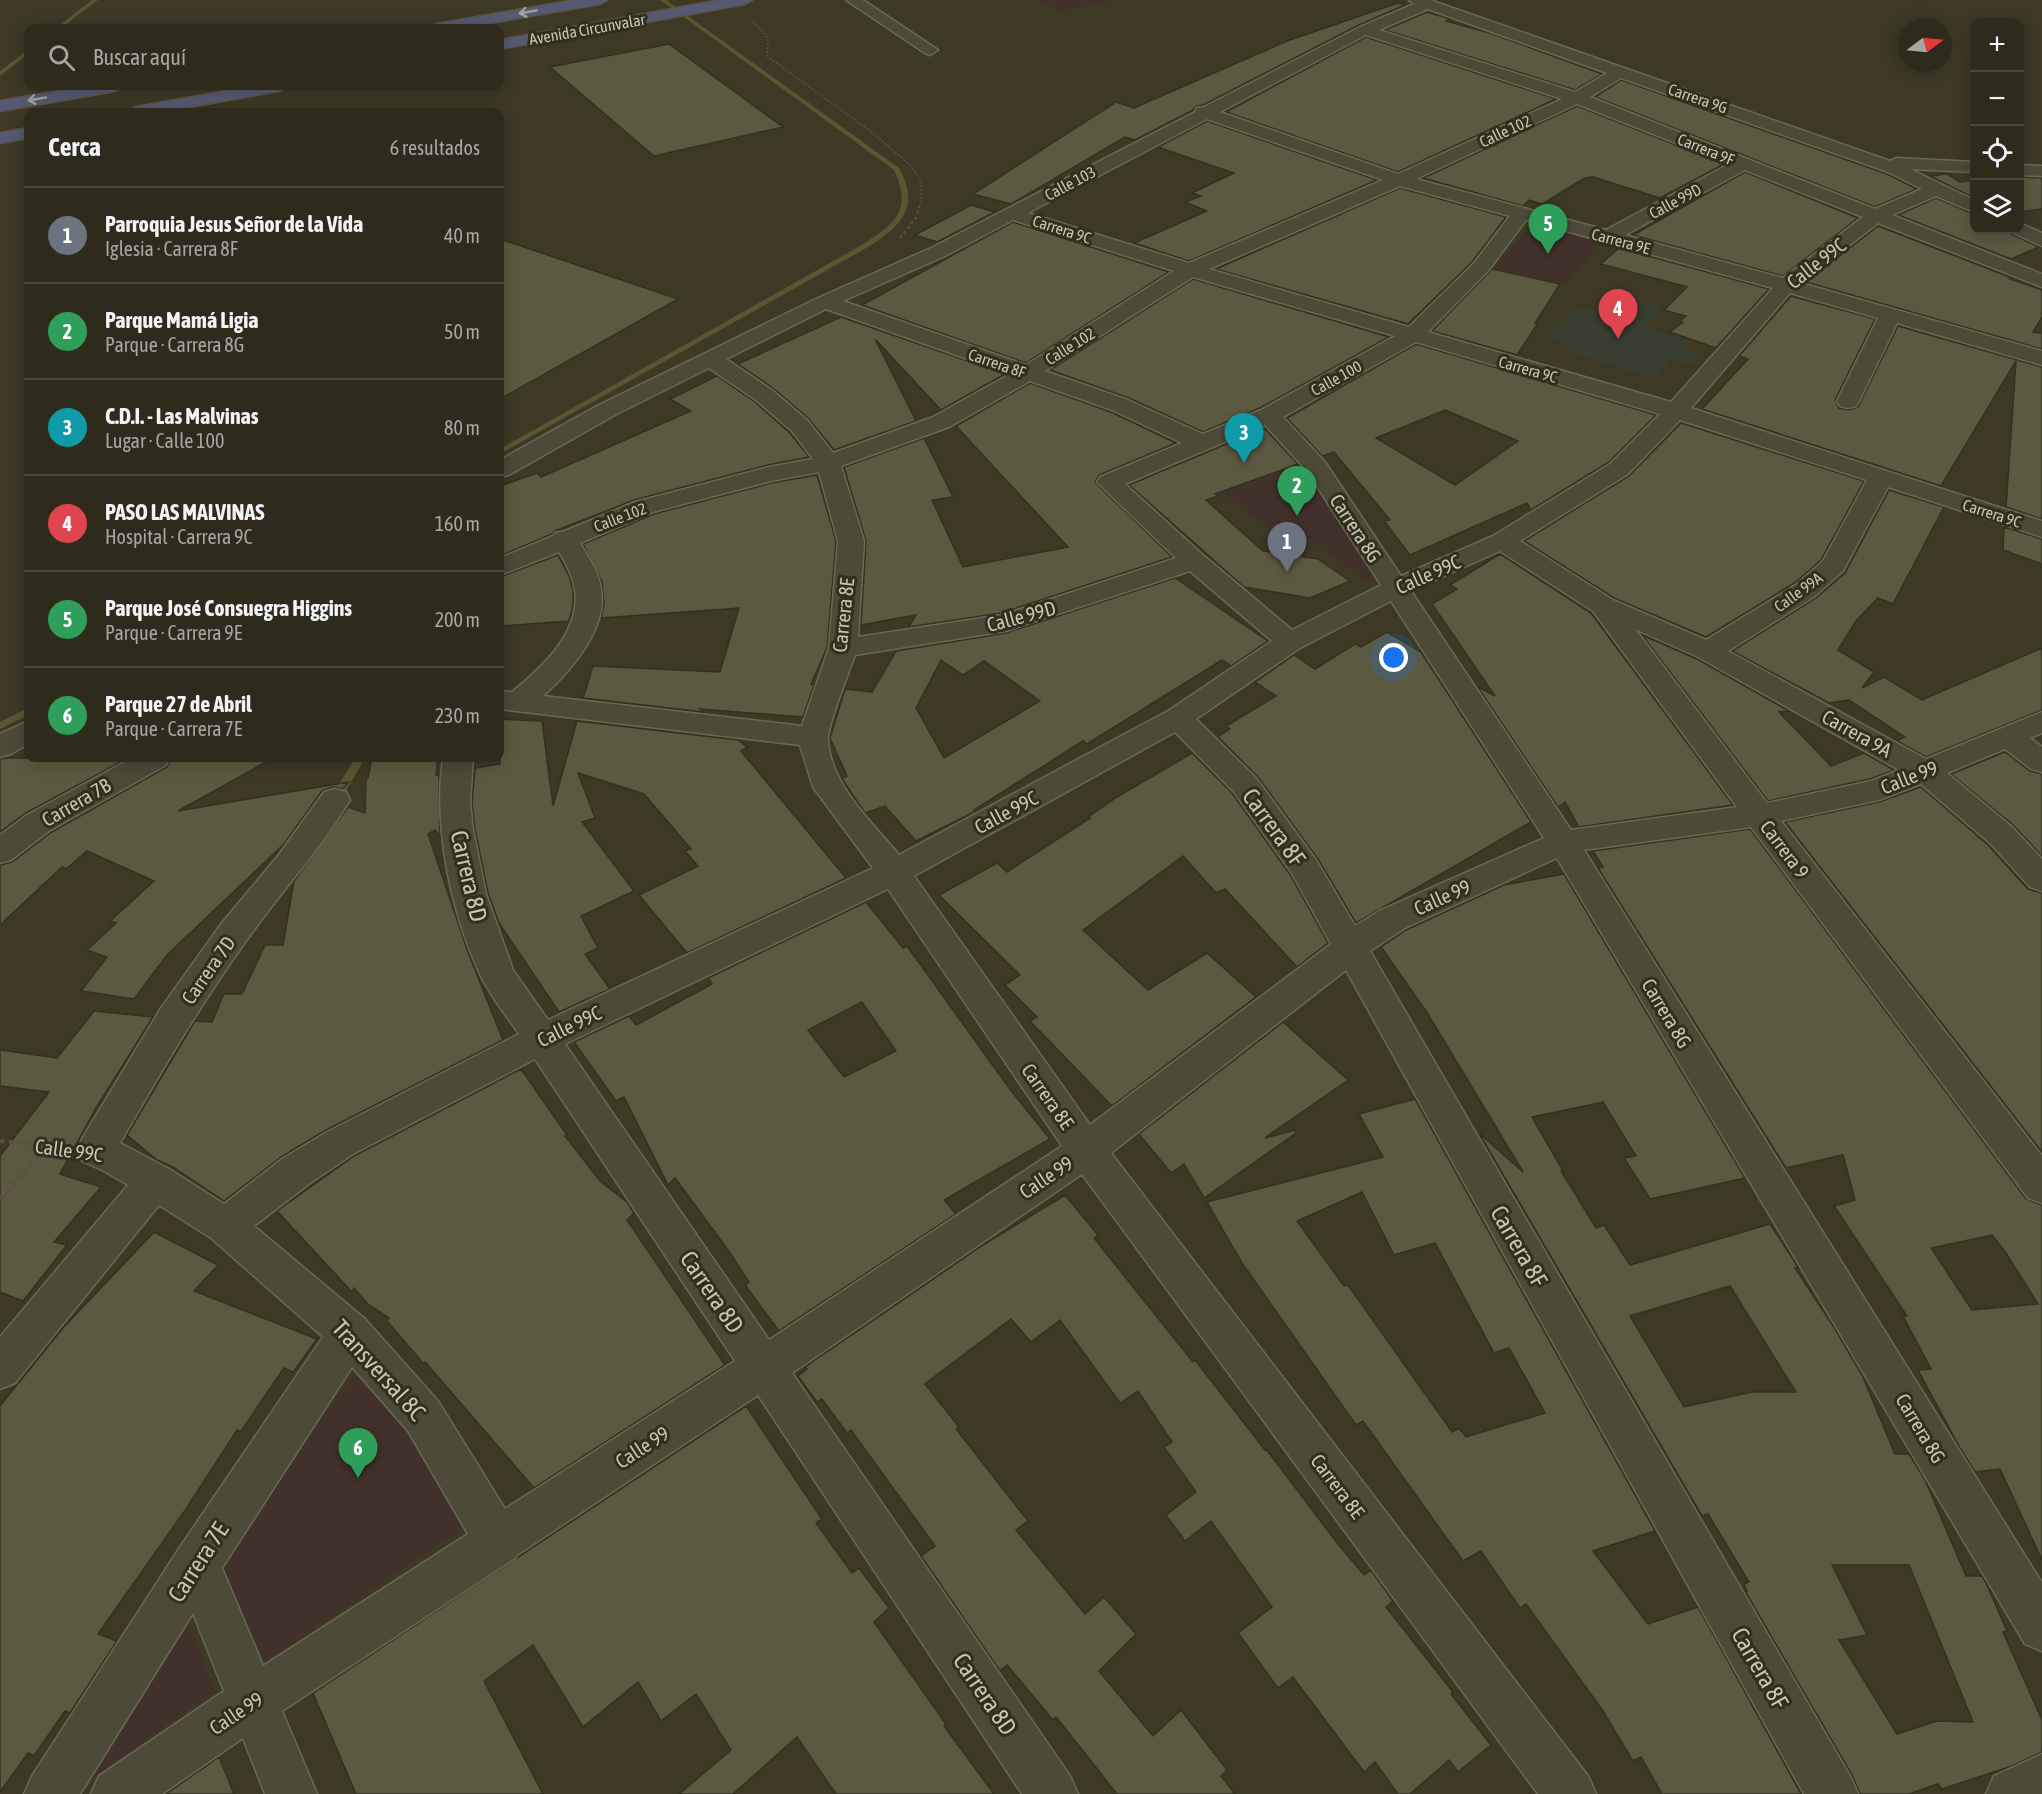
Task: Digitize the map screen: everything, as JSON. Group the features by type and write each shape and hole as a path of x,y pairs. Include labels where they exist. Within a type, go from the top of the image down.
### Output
{"highway":[{"name":"Avenida Circunvalar","path":"460,24 600,0"},
{"name":"Avenida Circunvalar","path":"504,44 745,0"},
{"path":"0,106 92,90"},
{"path":"158,108 257,90"},
{"path":"0,138 24,134"}],"street":[{"path":"853,0 930,50"},
{"name":"Calle 103","path":"504,468 605,411 825,302 938,252 1203,112 1422,2"},
{"name":"Carrera 9G","path":"1422,2 1880,162 1970,205"},
{"name":"Carrera 9F","path":"1365,30 1577,98 2042,281"},
{"name":"Calle 102","path":"504,565 564,538 644,507 769,474 828,463 941,422 1026,374 1190,270 1400,180 1577,98 1621,71"},
{"name":"Carrera 9E","path":"1203,112 1400,180 1786,285 2042,358"},
{"path":"1880,162 1970,167"},
{"name":"Calle 99D","path":"1608,237 1743,164"},
{"path":"2024,170 2042,171"},
{"name":"Calle 99C","path":"96,1150 118,1159 225,1226 296,1171 340,1143 540,1040 894,872 1178,718 1290,642 1394,589 1502,541 1619,469 1676,411 1786,285 1877,215 1936,189"},
{"name":"Carrera 9C","path":"1012,213 1190,270 1676,411 2042,529"},
{"name":"Calle 100","path":"1194,561 1109,482 1269,415 1413,336 1481,267 1521,214"},
{"path":"2024,231 2042,240"},
{"name":"Carrera 8F","path":"825,302 1120,405 1200,442"},
{"path":"1848,401 1890,315"},
{"name":"Carrera 8E","path":"711,358 764,395 800,426 828,463 851,541 843,648 813,737 818,761 828,787 894,872 1086,1150 1570,1794"},
{"name":"Carrera 8G","path":"1269,415 1316,467 1394,589 1563,842 2042,1627"},
{"name":"Calle 99A","path":"1708,651 1806,590 1834,565 1881,477"},
{"path":"509,701 546,678 574,648 587,607 589,590 582,571 564,538"},
{"name":"Carrera 9","path":"1502,541 1603,605 1759,815 2042,1186"},
{"path":"1194,561 1290,642"},
{"name":"Calle 99D","path":"843,648 1006,623 1194,561"},
{"name":"Carrera 9A","path":"1603,605 1708,651 1925,771 2001,835 2042,879"},
{"path":"1637,651 1678,639"},
{"path":"509,701 813,737"},
{"name":"Carrera 8F","path":"1178,718 1245,785 1305,868 1832,1794"},
{"name":"Calle 99","path":"117,1794 253,1701 764,1367 1086,1150 1374,930 1393,919 1563,842 1759,815 1879,790 2042,722"},
{"path":"0,747 24,733"},
{"path":"2009,737 2042,762"},
{"name":"Carrera 7B","path":"0,852 38,823 148,762"},
{"name":"Carrera 8D","path":"458,762 455,807 458,843 479,926 498,975 1052,1794"},
{"name":"Carrera 7D","path":"96,1150 174,1018 233,933 289,864 335,800"},
{"path":"0,1369 155,1181"},
{"name":"Transversal 8C","path":"225,1226 350,1333 423,1416 499,1542"},
{"name":"Carrera 7E","path":"50,1794 197,1564 350,1333"},
{"path":"197,1564 291,1794"},
{"path":"2012,1794 2042,1780"}],"path":[{"path":"728,3 760,26 768,38 766,56 882,141 907,161 917,174 922,188 922,202 917,220 892,243"},
{"name":"Calle 99C","path":"0,1142 96,1150"},
{"path":"0,1198 47,1146"}],"shaded area":[{"path":"1038,0 1116,0 1061,11"},
{"path":"1532,225 1601,241 1566,285 1495,268"},
{"path":"1632,299 1663,309 1644,327 1691,342 1684,350 1701,355 1692,365 1673,359 1653,379 1563,350 1568,344 1545,337 1581,306 1612,316"},
{"path":"1302,465 1334,508 1377,577 1367,582 1292,525 1276,533 1223,493"},
{"path":"357,1372 414,1429 463,1528 265,1661 217,1558"},
{"path":"186,1612 214,1691 83,1785"}],"building":[{"path":"1398,3 1405,5 1359,25 1197,106 1135,140 1125,137 1011,204 973,194 1116,102 1134,108 1287,41"},
{"path":"1427,12 1450,19 1446,21 1490,33 1602,74 1575,90 1385,30"},
{"path":"1366,37 1556,99 1398,172 1226,112"},
{"path":"669,44 783,127 654,156 550,67"},
{"path":"1621,80 1887,174 1917,189 1875,207 1595,97"},
{"path":"1577,106 1724,164 1660,198 1593,177 1585,178 1542,204 1529,200 1523,206 1423,178"},
{"path":"1207,121 1377,180 1189,261 1134,243 1207,211 1185,202 1201,196 1192,193 1234,173 1158,147"},
{"path":"1745,172 1858,218 1783,276 1633,235"},
{"path":"1947,174 1960,182 1970,181 1970,196 1930,176"},
{"path":"2024,177 2042,178 2042,209 2024,211"},
{"path":"1400,188 1506,217 1472,262 1408,324 1216,269"},
{"path":"1936,198 1970,212 1970,234 2011,234 2039,247 2011,259 1898,215"},
{"path":"971,205 995,212 937,242 915,235"},
{"path":"1013,222 1169,272 1026,363 862,305"},
{"path":"1878,226 2042,290 2042,317 2033,332 2042,333 2042,349 1806,282"},
{"path":"504,240 678,299 504,397"},
{"path":"1619,248 1769,289 1716,348 1670,332 1683,322 1680,321 1686,316 1664,310 1687,287 1601,264"},
{"path":"1492,269 1560,284 1517,355 1432,331"},
{"path":"1193,279 1389,337 1260,408 1203,432 1129,398 1050,370"},
{"path":"1791,296 1875,319 1835,400 1839,408 1849,410 1858,407 1898,326 2042,367 2042,519 2006,507 2016,361 1941,486 1702,409 1748,359 1739,356"},
{"path":"841,317 1005,374 941,410 875,339 916,421 834,450 809,419 773,388 738,364"},
{"path":"1416,344 1656,415 1609,462 1531,510 1527,503 1410,555 1384,521 1390,520 1334,452 1322,456 1287,418","holes":["1445,410 1518,441 1455,485 1376,438"]},
{"path":"717,376 755,402 790,433 809,457 768,465 634,500 555,531 504,554 504,485 537,473 541,477 691,411 670,399"},
{"path":"1030,383 1111,412 1176,443 1099,475 1095,482 1172,557 1001,613 909,627 916,615 861,625 866,541 844,467 924,438 953,497 932,500 963,567 1068,547 956,426"},
{"path":"1681,423 1864,481 1821,560 1796,582 1706,637 1614,598 1524,541 1629,476"},
{"path":"1264,428 1298,464 1215,494 1218,496 1206,500 1263,551 1318,559 1350,581 1310,598 1244,587 1129,485"},
{"path":"817,475 836,541 827,648 811,684 814,685 803,717 700,709 704,712 583,698 593,666 720,672 739,608 601,618 604,604 602,582 583,544 654,514 771,483"},
{"path":"1889,490 1944,507 1893,604 1878,598 1856,621 1838,650 1874,672 1862,688 1884,677 1922,700 2042,648 2042,710 1926,757 1897,741 1905,737 1849,700 1829,703 1732,651 1816,598 1845,573"},
{"path":"2004,527 2042,539 2042,564 2003,550"},
{"path":"1500,554 1591,613 1733,805 1579,827 1565,802 1558,807 1477,686 1495,696 1432,604 1457,589 1450,585"},
{"path":"558,555 569,576 573,590 573,606 569,621 504,626 504,575"},
{"path":"1175,578 1268,641 1231,666 1222,660 1087,744 1083,741 974,810 976,811 916,841 885,806 865,813 842,778 847,776 830,738 845,689 872,692 896,651 1006,633","holes":["941,660 963,675 984,661 1040,701 944,758 916,708"]},
{"path":"1387,632 1421,652 1531,822 1356,923 1318,859 1258,777 1218,737 1230,729 1226,726 1276,696 1255,682 1294,655 1315,669 1355,644 1361,647"},
{"path":"1642,635 1697,659 1789,711 1779,712 1831,766 1864,753 1894,770 1870,779 1768,801"},
{"path":"504,719 542,721 553,806 577,721 738,740 747,747 741,751 846,878 687,953 639,895 698,866 685,851 691,849 644,794 578,773 595,818 582,822 634,891 581,916 598,948 585,954 610,989 559,1012 499,923 488,893 472,803 475,768 504,762"},
{"path":"2005,752 2030,771 2042,774 2042,856 2013,825 1951,774"},
{"path":"1192,753 1232,793 1291,876 1328,943 1297,967 1225,889 1216,893 1183,856 1083,930 1148,990 1207,953 1256,997 1112,1106 1030,1021 1037,1017 1005,985 1020,975 939,895 997,863 1007,872 1090,818 1088,817 1117,797"},
{"path":"24,758 24,762 121,762 26,813 0,832 0,759"},
{"path":"170,762 266,762 178,811 349,782 342,789 334,787 322,791 284,844 167,955 134,999 81,991 107,957 87,950 116,923 110,921 154,881 87,851 66,869 62,867 0,925 0,865 12,862 50,833 167,767"},
{"path":"371,762 438,762 436,775 439,775 440,836 435,830 428,834 468,952 503,1040 326,1130 281,1157 224,1201 173,1167 157,1160 127,1135 195,1021 212,1022 224,994 242,994 265,945 283,945 294,881 348,807 365,813 366,779"},
{"path":"1921,787 1988,845 2028,889 2042,893 2042,1152 1785,822 1879,802"},
{"path":"1750,829 2026,1199 2042,1205 2042,1560 2000,1469 1975,1472 1960,1448 1918,1370 1931,1369 1903,1316 1907,1316 1834,1206 1855,1200 1843,1155 1786,1168 1598,868 1603,867 1593,851","holes":["1992,1235 2038,1304 1972,1310 1931,1248"]},
{"path":"1564,874 1745,1178 1650,1199 1624,1158 1636,1156 1603,1102 1532,1117 1563,1171 1561,1171 1596,1228 1604,1225 1630,1265 1770,1224 1862,1375 1895,1454 1909,1454 1925,1480 1966,1576 1982,1576 1987,1585 2007,1631 2003,1632 2042,1720 2042,1752 2012,1766 1942,1789 1938,1784 1909,1794 1860,1794 1852,1775 1745,1591 1747,1591 1744,1584 1749,1582 1708,1514 1702,1516 1479,1133 1523,1172 1428,1014 1381,947 1406,930 1504,885","holes":["1730,1286 1796,1392 1752,1392 1684,1407 1630,1316","1832,1565 1909,1565 1973,1722 1937,1721 1897,1734 1839,1640 1867,1635"]},
{"path":"866,902 903,948 907,946 1009,1088 1050,1139 944,1200 956,1214 779,1331 745,1285 749,1282 728,1250 675,1178 668,1185 624,1097 616,1101 574,1042 629,1016 636,1025 712,984 708,978","holes":["862,1002 896,1051 844,1077 808,1030"]},
{"path":"94,1011 153,1017 96,1108 60,1174 101,1187 54,1242 67,1245 23,1301 0,1292 0,1156 49,1092 0,1086 0,1050 57,1058"},
{"path":"1283,1022 1348,1080 1265,1138 1295,1130 1296,1133 1204,1198 1184,1164 1171,1173 1139,1134"},
{"path":"521,1069 567,1135 565,1136 601,1182 627,1202 634,1213 627,1220 725,1365 534,1488 387,1321 389,1318 368,1304 354,1288 352,1292 277,1211 354,1156"},
{"path":"1415,1099 1655,1531 1593,1551 1648,1624 1698,1607 1801,1794 1662,1794 1641,1757 1633,1761 1603,1711 1526,1604 1520,1608 1481,1551 1463,1561 1363,1421 1356,1425 1242,1263 1207,1202 1383,1157 1359,1114","holes":["1362,1192 1394,1255 1435,1243 1494,1353 1509,1348 1545,1413 1466,1437 1459,1428 1452,1432 1348,1285 1344,1286 1297,1221"]},
{"path":"1065,1195 1098,1235 1094,1238 1266,1449 1338,1544 1364,1575 1371,1570 1393,1601 1386,1607 1453,1692 1451,1694 1491,1745 1458,1772 1449,1760 1410,1794 1398,1794 1375,1762 1364,1772 1293,1677 1278,1688 1238,1633 1272,1607 1211,1521 1185,1541 1166,1515 1196,1492 1164,1447 1172,1442 1138,1391 1120,1403 1060,1320 1031,1342 1011,1319 925,1384 959,1427 956,1429 1028,1521 1016,1530 1085,1614 1104,1597 1136,1634 1099,1671 1153,1736 1181,1710 1227,1770 1221,1776 1235,1794 1117,1794 1056,1717 1053,1720 1007,1665 1000,1671 921,1556 935,1546 851,1430 847,1433 822,1399 817,1402 798,1376 807,1369 805,1367 983,1245"},
{"path":"154,1232 218,1265 194,1291 317,1339 293,1372 284,1368 241,1431 237,1430 186,1509 98,1634 117,1641 70,1713 65,1711 34,1756 28,1753 0,1792 0,1406 62,1329"},
{"path":"746,1406 822,1519 816,1523 852,1573 859,1568 889,1608 874,1622 946,1724 944,1726 994,1794 836,1794 797,1737 733,1794 679,1794 731,1750 696,1694 661,1721 638,1682 583,1727 533,1645 484,1681 543,1794 356,1794 313,1693"},
{"path":"219,1757 234,1794 166,1794"}],"waterway":[{"path":"63,24 95,0"},
{"path":"504,450 868,245 893,226 902,214 906,201 905,186 897,169 663,0"},
{"path":"0,74 24,55"},
{"path":"0,726 24,713"},
{"path":"335,800 358,762"}],"place":[{"name":"Parque José Consuegra Higgins","path":"1548,254"},
{"name":"PASO LAS MALVINAS","path":"1618,339"},
{"name":"C.D.I. - Las Malvinas","path":"1244,463"},
{"name":"Parque Mamá Ligia","path":"1297,516"},
{"name":"Parroquia Jesus Señor de la Vida","path":"1287,572"},
{"name":"Parque 27 de Abril","path":"358,1478"}]}
